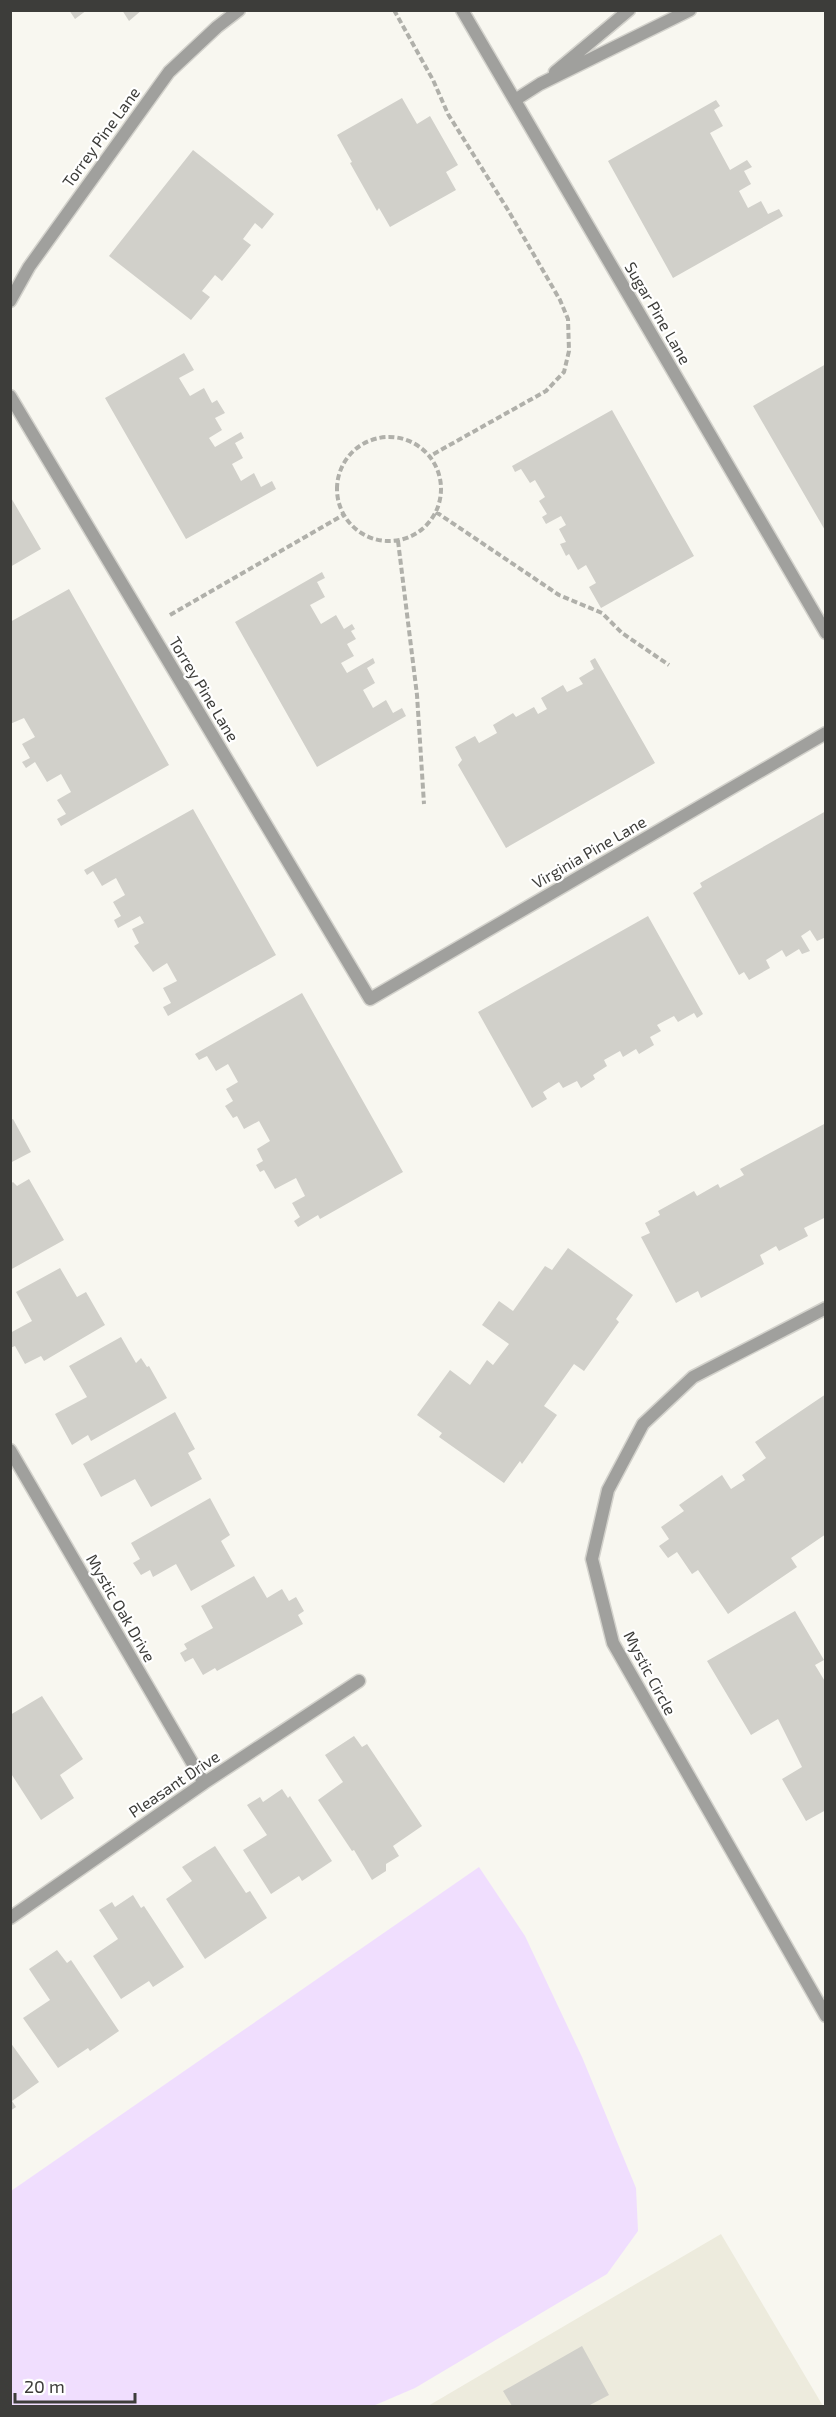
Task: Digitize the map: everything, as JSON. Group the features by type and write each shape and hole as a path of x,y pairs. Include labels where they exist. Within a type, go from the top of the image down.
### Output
{"street":[{"name":"Torrey Pine Lane","path":"10,301 29,267 169,72 217,27 239,10"},
{"name":"Sugar Pine Lane","path":"462,10 825,633"},
{"path":"540,84 629,10"},
{"path":"515,100 540,84 690,10"},
{"name":"Torrey Pine Lane","path":"10,396 370,999"},
{"name":"Virginia Pine Lane","path":"370,999 825,733"},
{"name":"Mystic Circle","path":"825,1308 693,1377 643,1424 608,1490 592,1559 613,1643 825,2016"},
{"name":"Mystic Oak Drive","path":"10,1450 204,1783"},
{"name":"Pleasant Drive","path":"10,1918 204,1783 359,1681"}],"path":[{"path":"394,10 433,80 448,114 508,210 560,300 568,319 568,351 564,372 546,391 429,456"},
{"path":"380,436 405,438 429,456 440,472 442,485 440,503 436,512 421,531 398,541 372,539 356,530 343,515 336,491 340,467 358,446 380,436"},
{"path":"436,512 559,595 602,613 622,633 669,665"},
{"path":"170,616 343,515"},
{"path":"398,541 417,695 424,804"}],"shaded area":[{"path":"479,1867 525,1936 582,2057 636,2188 638,2231 607,2274 415,2388 373,2406 11,2406 11,2191"},
{"path":"721,2234 823,2406 428,2406"}],"building":[{"path":"69,10 87,10 75,19"},
{"path":"122,10 142,10 129,21"},
{"path":"402,98 417,124 430,116 458,165 446,172 456,190 390,227 379,208 377,211 337,135"},
{"path":"716,100 720,106 714,110 723,126 710,133 730,170 747,160 752,167 744,171 751,184 739,191 748,208 761,201 768,214 779,209 783,216 673,278 608,161"},
{"path":"193,150 274,214 262,229 255,223 243,239 251,245 222,281 215,275 202,291 210,297 191,320 109,256"},
{"path":"184,353 194,370 179,378 190,396 204,388 212,403 217,400 225,413 215,418 222,430 209,438 215,447 241,432 244,438 235,443 243,458 232,464 241,481 254,473 261,487 272,481 276,489 186,539 105,398"},
{"path":"826,364 826,532 753,406"},
{"path":"612,410 694,556 601,608 589,587 596,583 586,565 578,570 569,554 566,556 560,544 566,542 559,529 566,525 561,516 546,524 542,517 547,514 539,501 545,497 535,480 530,483 521,469 515,472 512,466"},
{"path":"10,496 41,549 10,567"},
{"path":"322,572 325,578 317,582 325,597 310,605 321,624 336,615 344,629 352,624 355,629 351,631 356,639 347,644 354,656 341,663 347,673 373,658 375,663 367,668 375,683 363,690 373,708 386,700 393,713 402,708 406,716 317,767 235,622"},
{"path":"69,589 169,765 61,826 57,819 66,814 57,800 71,792 61,774 47,782 35,762 26,768 22,762 30,758 22,744 35,737 24,718 10,724 10,622"},
{"path":"595,658 655,763 506,848 458,765 462,760 455,747 475,736 479,743 497,733 493,725 513,713 516,717 534,707 538,714 547,709 541,698 563,685 567,692 583,684 579,678 594,669 590,661"},
{"path":"193,809 276,955 168,1016 163,1007 171,1003 163,988 177,981 167,963 153,972 134,946 139,943 132,929 144,923 140,916 118,928 114,920 121,916 113,902 125,895 116,878 102,886 93,871 87,875 84,870"},
{"path":"826,811 826,937 817,941 810,930 801,936 810,951 802,954 799,949 786,957 782,950 766,960 770,968 749,980 744,972 739,975 693,893 702,887 700,883"},
{"path":"648,916 703,1014 697,1018 694,1013 678,1022 674,1016 657,1025 661,1031 650,1037 654,1045 639,1054 636,1049 623,1057 620,1051 604,1060 607,1066 593,1075 595,1079 581,1088 577,1081 563,1088 559,1082 543,1092 547,1099 532,1108 478,1012"},
{"path":"302,993 403,1172 320,1219 318,1215 298,1227 294,1221 300,1217 292,1203 305,1196 296,1178 275,1189 264,1170 260,1172 256,1165 263,1161 257,1149 270,1141 259,1121 244,1129 237,1116 233,1118 225,1106 233,1101 226,1089 238,1082 228,1064 216,1071 207,1056 199,1060 195,1054"},
{"path":"13,1119 31,1152 10,1163 10,1120"},
{"path":"826,1123 826,1217 804,1228 808,1236 779,1251 776,1246 760,1255 764,1264 701,1298 698,1291 676,1303 641,1237 650,1233 645,1223 660,1215 658,1211 694,1191 697,1196 718,1184 720,1188 744,1175 740,1169"},
{"path":"29,1179 64,1240 10,1270 10,1184 13,1182 17,1186"},
{"path":"568,1248 633,1295 616,1319 619,1322 584,1371 574,1364 544,1406 557,1415 522,1464 520,1461 504,1483 439,1437 442,1433 417,1415 450,1370 470,1385 487,1360 493,1365 509,1344 482,1325 499,1301 513,1311 545,1266 552,1270"},
{"path":"60,1268 77,1297 86,1292 105,1325 44,1361 41,1356 25,1364 15,1346 10,1348 10,1333 32,1321 16,1292"},
{"path":"121,1337 136,1363 141,1358 147,1367 149,1366 167,1398 91,1441 88,1435 72,1445 55,1414 87,1397 69,1366"},
{"path":"826,1394 826,1534 791,1558 797,1567 728,1614 698,1570 692,1574 677,1552 668,1558 659,1546 669,1539 661,1527 684,1511 679,1505 722,1475 731,1489 745,1480 742,1475 766,1458 755,1442"},
{"path":"175,1412 195,1449 188,1453 202,1479 151,1507 135,1479 101,1497 83,1464"},
{"path":"210,1498 230,1535 221,1541 235,1566 191,1591 176,1564 153,1577 150,1570 141,1575 133,1563 140,1559 131,1543"},
{"path":"254,1576 267,1598 282,1589 289,1601 296,1597 304,1611 298,1615 303,1624 217,1671 215,1668 203,1675 193,1658 185,1662 180,1653 187,1649 184,1644 213,1628 201,1606"},
{"path":"795,1611 824,1660 815,1665 826,1683 826,1810 806,1821 782,1779 802,1767 778,1719 751,1735 707,1661"},
{"path":"42,1696 83,1759 60,1775 74,1798 41,1820 10,1772 10,1715"},
{"path":"354,1736 362,1747 367,1744 422,1826 393,1846 399,1856 386,1864 386,1871 372,1880 354,1850 352,1851 318,1800 343,1782 325,1755"},
{"path":"282,1789 288,1798 290,1796 332,1861 302,1881 299,1876 271,1894 243,1850 267,1835 247,1805 260,1797 263,1802"},
{"path":"215,1846 246,1893 250,1891 267,1918 205,1959 166,1899 192,1881 182,1867"},
{"path":"133,1895 141,1908 144,1906 184,1967 153,1987 149,1981 121,1999 93,1956 118,1939 99,1910 112,1902 115,1907"},
{"path":"57,1950 67,1963 71,1960 119,2031 90,2051 88,2048 58,2068 23,2018 50,2000 29,1969"},
{"path":"10,2042 39,2082 12,2101 16,2107 10,2111"},
{"path":"582,2346 609,2395 588,2406 512,2406 503,2391"}]}
